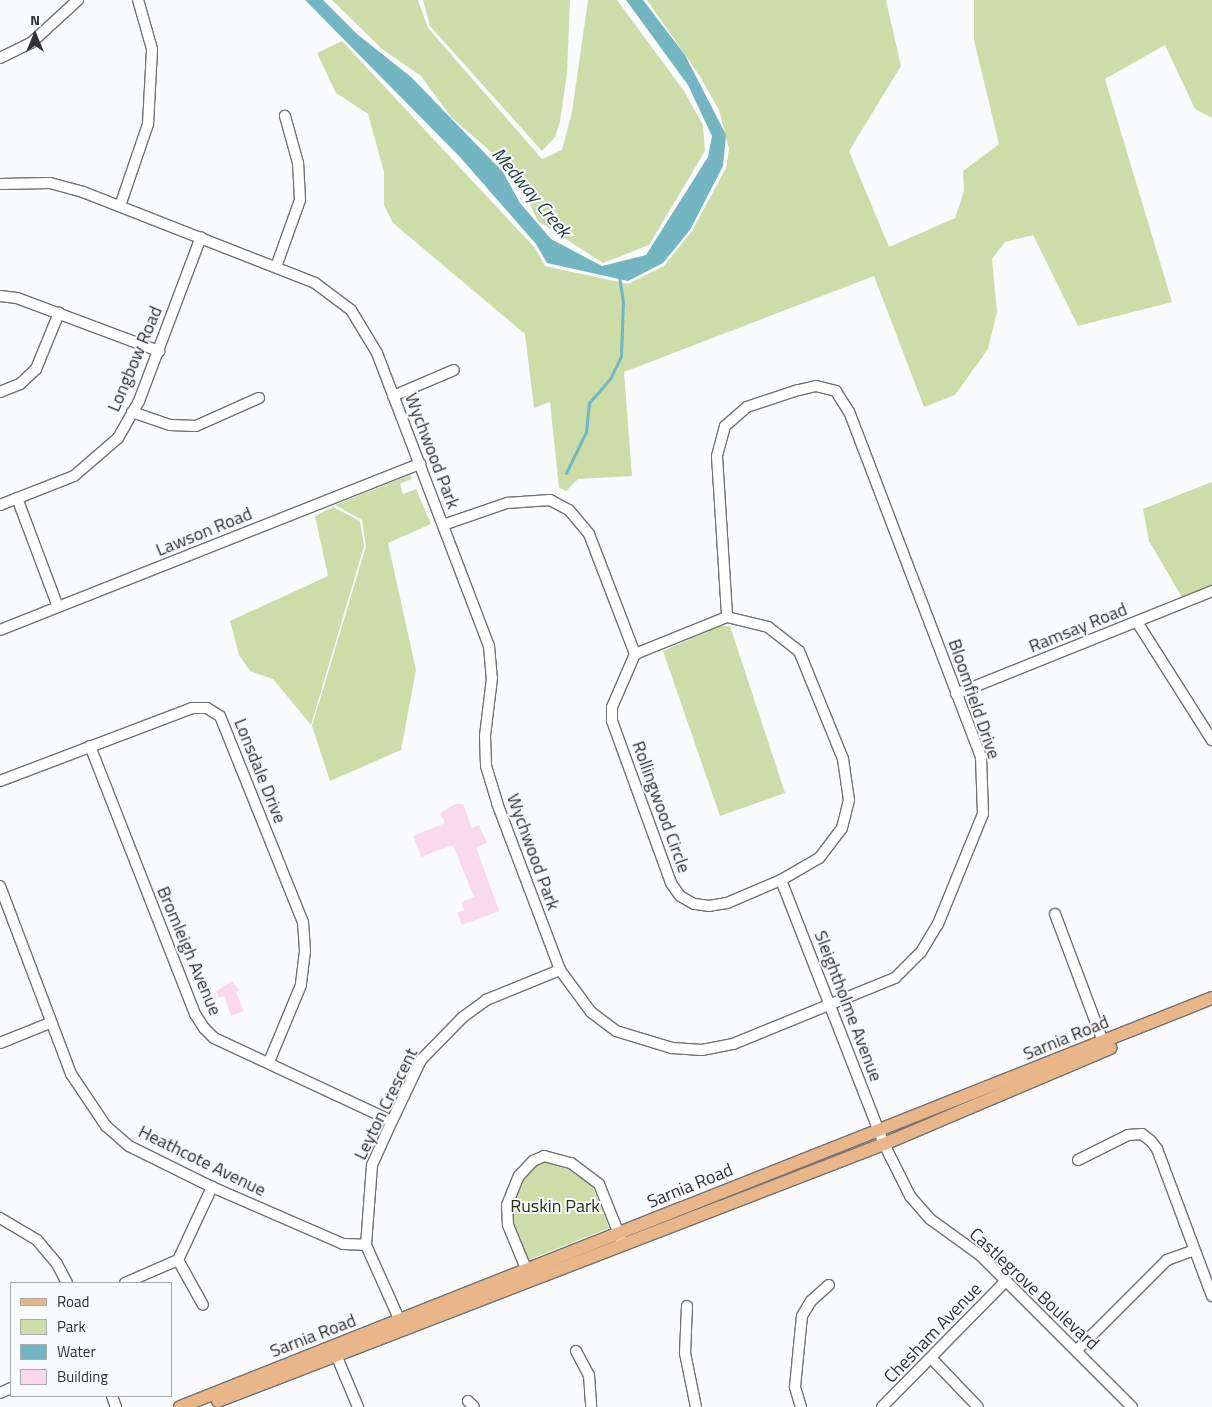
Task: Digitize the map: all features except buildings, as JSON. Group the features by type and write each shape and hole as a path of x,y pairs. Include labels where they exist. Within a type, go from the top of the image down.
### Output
{"main road":[{"name":"Sarnia Road","path":"621,1239 884,1144 1212,998"},
{"name":"Sarnia Road","path":"203,1407 335,1352 621,1239 879,1130 1212,1007"},
{"name":"Sarnia Road","path":"180,1407 335,1352 400,1321 528,1276"}],"street":[{"path":"0,58 31,43 78,0"},
{"path":"120,206 148,124 152,49 138,0"},
{"path":"276,266 300,200 298,163 284,116"},
{"name":"Wychwood Park","path":"0,184 50,182 120,206 276,266 329,290 351,310 377,353 489,646 492,678 485,751 490,783 560,970"},
{"name":"Longbow Road","path":"0,505 89,466 118,438 132,412 159,351 201,237"},
{"path":"0,296 17,298 159,351"},
{"path":"0,392 20,384 36,369 59,313"},
{"path":"393,396 454,370"},
{"name":"Bloomfield Drive","path":"560,970 591,1012 616,1031 672,1048 702,1050 733,1044 895,978 921,952 938,924 980,828 985,797 981,757 849,412 836,391 827,387 798,390 747,407 725,426 719,440 727,617"},
{"path":"132,412 170,425 196,426 259,398"},
{"name":"Lawson Road","path":"0,630 420,464"},
{"path":"17,498 58,607"},
{"path":"443,525 507,503 550,500 569,510 589,534 635,654 727,617"},
{"name":"Ramsay Road","path":"956,694 1212,591"},
{"name":"Rollingwood Circle","path":"635,654 614,697 612,721 671,883 680,896 694,904 709,906 727,903 781,880 819,858 842,828 849,800 846,772 799,651 768,627 727,617"},
{"path":"1137,622 1212,740"},
{"name":"Lonsdale Drive","path":"0,781 192,708 207,708 220,716 303,922 305,951 301,985 269,1062"},
{"name":"Bromleigh Avenue","path":"90,746 194,1014 214,1038 392,1121"},
{"name":"Sleightholme Avenue","path":"781,880 884,1144"},
{"name":"Heathcote Avenue","path":"0,886 50,1023 71,1074 106,1126 129,1146 212,1187 343,1244 366,1245"},
{"path":"1055,914 1105,1046"},
{"name":"Leyton Crescent","path":"400,1321 366,1245 372,1165 392,1121 421,1060 456,1023 486,1000 560,970"},
{"path":"0,1043 50,1023"},
{"path":"1078,1160 1128,1135 1142,1134 1150,1141 1157,1149 1212,1296"},
{"name":"Castlegrove Boulevard","path":"884,1144 901,1180 930,1219 980,1255 1132,1407"},
{"path":"528,1276 508,1225 507,1205 519,1176 533,1161 544,1156 571,1163 599,1184 621,1239"},
{"path":"127,1282 178,1260 212,1187"},
{"path":"0,1218 37,1240 57,1264 66,1282"},
{"path":"1077,1350 1167,1260 1194,1250"},
{"path":"178,1260 203,1305"},
{"name":"Chesham Avenue","path":"882,1407 932,1359 1006,1281"},
{"path":"801,1407 795,1386 802,1316 811,1300 829,1285"},
{"path":"687,1306 685,1353 696,1407"},
{"path":"335,1352 358,1407"},
{"path":"576,1352 589,1375 591,1407"},
{"path":"932,1359 978,1407"}],"green space":[{"path":"332,0 418,0 428,28 542,159 562,150 572,112 588,0 617,0 684,91 703,125 705,151 649,245 603,263 538,221 514,172 451,117 421,76 382,49"},
{"path":"423,0 570,0 567,73 560,121 555,137 542,151 430,26"},
{"path":"647,0 886,0 901,66 849,151 889,247 955,218 964,191 963,171 999,144 974,40 974,0 1212,0 1212,118 1195,109 1165,45 1105,79 1172,302 1078,326 1033,235 1005,242 992,259 997,312 988,349 955,395 924,407 874,276 624,372 632,476 578,479 566,491 559,488 550,402 534,408 525,334 393,223 384,205 384,172 368,114 336,93 317,53 342,41 535,248 545,266 628,284 664,266 692,231 726,168 729,149 719,110 699,75"},
{"path":"410,475 412,479 400,484 403,494 416,489 431,524 388,543 416,670 401,750 330,781 312,726 366,546 362,520 335,505"},
{"path":"1212,482 1212,588 1183,599 1149,541 1143,509"},
{"path":"333,507 360,521 364,546 311,725 273,679 250,671 239,655 230,621 328,576 315,516"},
{"path":"720,626 730,626 785,793 720,816 663,651"},
{"name":"Ruskin Park","path":"543,1162 557,1163 578,1173 592,1185 609,1228 528,1260 511,1220 512,1209 521,1183 533,1166"}],"water":[{"name":"Medway Creek","path":"305,0 323,0 357,34 411,77 503,172 520,203 551,239 602,266 646,255 708,157 712,136 688,85 626,0 643,0 685,55 726,135 723,166 690,230 663,263 628,281 547,263 536,244 460,157"}],"waterway":[{"path":"566,473 586,432 589,403 610,379 621,356 623,302 619,278"}]}
